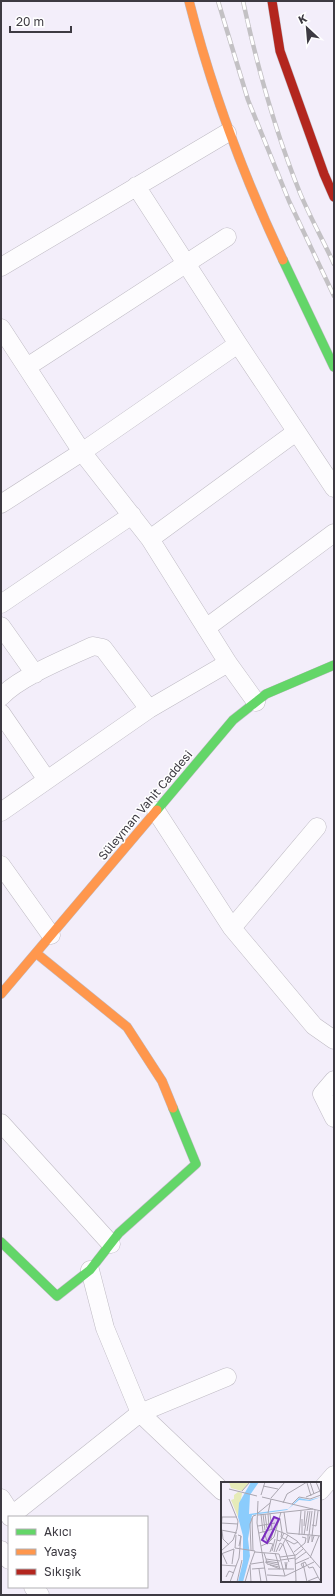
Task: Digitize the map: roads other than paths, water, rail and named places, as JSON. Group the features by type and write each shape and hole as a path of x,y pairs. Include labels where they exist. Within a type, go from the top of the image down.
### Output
{"main road":[{"path":"189,1 196,33 227,133 303,304 334,367"},
{"path":"272,1 280,51 324,174 334,197"},
{"name":"Süleyman Vahit Caddesi","path":"1,994 232,720 266,694 334,665"},
{"path":"1,1242 56,1296 90,1270 119,1233 196,1164 162,1081 127,1027 36,953"}],"street":[{"path":"1,267 227,133"},
{"path":"136,186 238,344 334,488"},
{"path":"27,367 227,236"},
{"path":"1,328 82,452 150,539 228,663 256,702"},
{"path":"1,504 82,452 238,344"},
{"path":"150,539 296,432"},
{"path":"1,604 132,515"},
{"path":"206,628 334,533"},
{"path":"1,626 35,674"},
{"path":"1,697 6,692 35,674 93,646 103,648 149,709"},
{"path":"1,812 149,709 228,663"},
{"path":"1,713 47,780"},
{"path":"156,811 232,928 314,1026 334,1040"},
{"path":"232,928 317,827"},
{"path":"1,865 52,935"},
{"path":"334,1080 322,1094 334,1118"},
{"path":"1,1123 111,1244"},
{"path":"90,1270 105,1328 140,1413 221,1490"},
{"path":"12,1516 140,1413 227,1377"},
{"path":"321,1490 334,1474"},
{"path":"1,1498 8,1519"},
{"path":"1,1550 8,1559"}],"railway":[{"path":"218,1 248,100 289,201 334,296"},
{"path":"243,1 254,50 291,170 304,202 334,264"}]}
